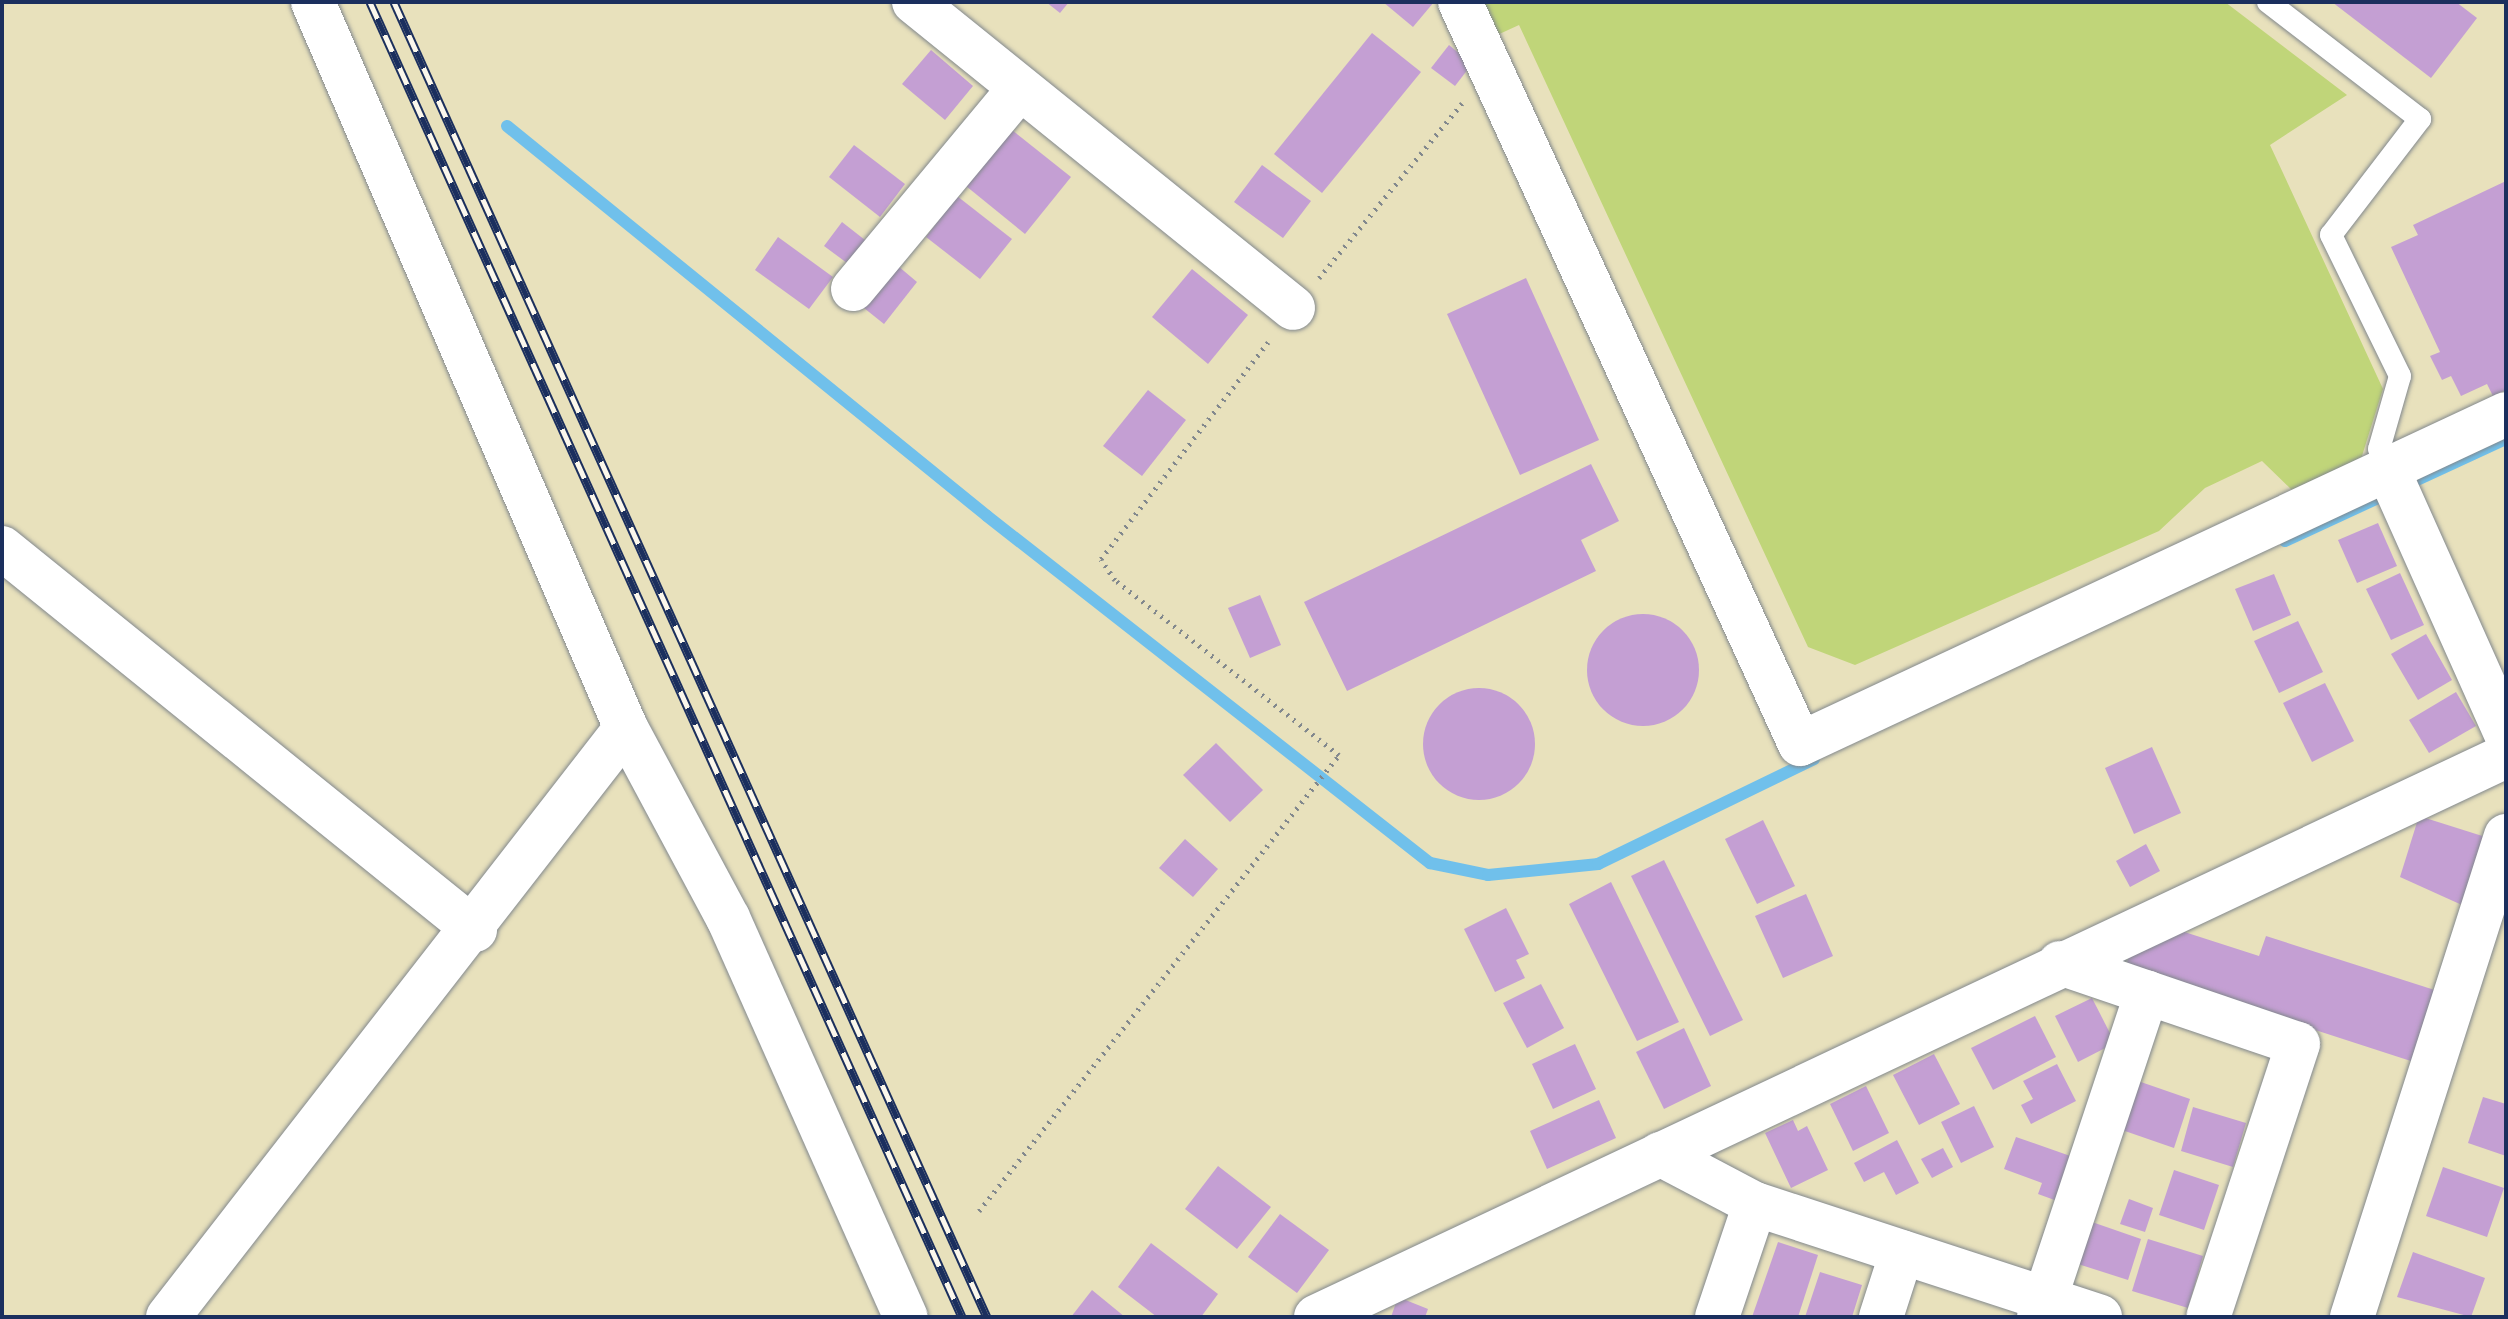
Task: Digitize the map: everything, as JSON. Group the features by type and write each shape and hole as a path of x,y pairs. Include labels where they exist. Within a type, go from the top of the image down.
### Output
{"street":[{"path":"313,2 626,728 728,918 906,1317"},
{"path":"914,2 1293,308"},
{"path":"1460,2 1800,744 2394,482 2506,414"},
{"path":"853,289 1020,88"},
{"path":"2394,482 2506,734"},
{"path":"2,548 475,930"},
{"path":"168,1317 475,930 626,728"},
{"path":"1316,1317 2060,963 2506,756"},
{"path":"2352,1317 2506,836"},
{"path":"2060,963 2298,1044 2208,1317"},
{"path":"2042,1308 2147,992"},
{"path":"1660,1154 1755,1204 1902,1252 2042,1308 2100,1317"},
{"path":"1717,1317 1755,1204"},
{"path":"1881,1317 1902,1252"}],"lane":[{"path":"2268,2 2420,119 2331,235 2400,376 2379,449 2394,482"}],"path":[{"path":"979,1211 1339,755 1115,580 1101,559 1293,308 1491,68"}],"green space":[{"path":"1479,2 2225,2 2347,95 2270,145 2383,389 2361,459 2293,491 2262,461 2205,488 2159,531 1855,665 1808,647 1519,25 1495,36"}],"building":[{"path":"1046,2 1069,2 1060,13"},
{"path":"1383,2 1434,2 1413,27"},
{"path":"2332,2 2456,2 2477,18 2431,78"},
{"path":"1372,33 1421,72 1322,193 1274,154"},
{"path":"1449,45 1472,64 1455,86 1431,68"},
{"path":"931,50 973,86 945,120 902,84"},
{"path":"1012,130 1071,177 1025,234 966,186"},
{"path":"854,145 905,184 880,217 829,177"},
{"path":"1262,165 1311,201 1283,238 1234,202"},
{"path":"2506,181 2506,390 2493,396 2487,384 2461,396 2451,376 2442,380 2430,356 2440,352 2391,247 2418,235 2413,225"},
{"path":"957,196 1012,239 980,279 926,237"},
{"path":"842,222 865,240 847,263 824,246"},
{"path":"778,237 833,277 809,309 755,270"},
{"path":"898,266 917,282 884,324 864,308"},
{"path":"1192,269 1248,315 1208,364 1152,317"},
{"path":"1526,278 1599,440 1520,475 1447,314"},
{"path":"1148,390 1186,420 1142,476 1103,446"},
{"path":"1591,464 1619,521 1581,540 1596,571 1347,691 1304,602"},
{"path":"2378,523 2397,566 2357,583 2338,540"},
{"path":"2400,573 2424,625 2391,640 2366,589"},
{"path":"2274,574 2291,615 2253,631 2235,589"},
{"path":"1260,595 1281,645 1250,658 1228,608"},
{"path":"1643,614 1664,618 1683,630 1695,649 1699,670 1695,691 1683,710 1664,722 1643,726 1622,722 1603,710 1591,691 1587,670 1591,649 1603,630 1622,618"},
{"path":"2298,621 2323,672 2279,693 2254,641"},
{"path":"2426,634 2452,680 2418,700 2391,654"},
{"path":"2325,683 2354,741 2312,762 2283,703"},
{"path":"1479,688 1500,692 1519,704 1531,723 1535,744 1531,765 1519,784 1500,796 1479,800 1458,796 1439,784 1427,765 1423,744 1427,723 1439,704 1458,692"},
{"path":"2456,692 2476,726 2429,753 2409,720"},
{"path":"1216,743 1263,790 1230,822 1183,775"},
{"path":"2152,747 2181,813 2134,834 2105,768"},
{"path":"2419,816 2495,840 2473,910 2400,877"},
{"path":"1763,820 1795,886 1757,904 1725,839"},
{"path":"1185,839 1218,869 1193,897 1159,868"},
{"path":"2146,844 2160,871 2130,887 2116,861"},
{"path":"1664,860 1743,1020 1710,1036 1631,876"},
{"path":"1611,882 1679,1022 1637,1041 1569,904"},
{"path":"1806,894 1833,956 1783,978 1755,916"},
{"path":"1506,908 1529,954 1516,960 1525,978 1495,992 1464,929"},
{"path":"2169,927 2259,956 2266,936 2444,993 2420,1064 2125,968 2131,951"},
{"path":"1541,984 1564,1028 1527,1048 1503,1003"},
{"path":"2092,998 2115,1043 2078,1062 2055,1016"},
{"path":"2035,1016 2056,1057 1993,1090 1971,1048"},
{"path":"1684,1028 1711,1086 1664,1109 1636,1052"},
{"path":"1575,1044 1596,1089 1553,1109 1532,1064"},
{"path":"1934,1054 1960,1104 1919,1125 1893,1075"},
{"path":"2057,1064 2076,1101 2031,1124 2021,1105 2033,1099 2023,1081"},
{"path":"2138,1081 2190,1099 2174,1148 2122,1130"},
{"path":"1866,1086 1889,1133 1853,1151 1830,1104"},
{"path":"2483,1097 2506,1104 2506,1156 2468,1143"},
{"path":"1599,1100 1616,1138 1547,1169 1530,1131"},
{"path":"1974,1106 1994,1147 1961,1163 1941,1122"},
{"path":"2193,1107 2246,1123 2233,1167 2181,1151"},
{"path":"1793,1120 1798,1131 1807,1126 1828,1170 1791,1188 1765,1133"},
{"path":"2016,1137 2076,1158 2060,1202 2038,1194 2042,1183 2004,1169"},
{"path":"1897,1140 1919,1183 1896,1195 1884,1172 1864,1182 1854,1163"},
{"path":"1943,1148 1953,1167 1932,1178 1921,1159"},
{"path":"1218,1166 1271,1207 1237,1249 1185,1209"},
{"path":"2443,1167 2504,1188 2487,1237 2426,1216"},
{"path":"2174,1170 2219,1185 2204,1230 2159,1215"},
{"path":"2129,1199 2153,1208 2145,1232 2120,1224"},
{"path":"1280,1214 1329,1250 1297,1293 1248,1257"},
{"path":"2092,1222 2141,1239 2128,1280 2078,1264"},
{"path":"2148,1239 2203,1256 2188,1308 2132,1291"},
{"path":"1778,1242 1818,1255 1798,1317 1752,1317"},
{"path":"1151,1243 1218,1294 1201,1317 1157,1317 1118,1287"},
{"path":"2413,1252 2485,1278 2471,1317 2397,1297"},
{"path":"1820,1272 1862,1285 1852,1317 1805,1317"},
{"path":"1092,1290 1125,1317 1071,1317"},
{"path":"1398,1297 1428,1309 1425,1317 1391,1317"}],"waterway":[{"path":"507,126 987,516 1430,863 1488,875 1598,864 1814,759"},
{"path":"2285,541 2506,439"}],"railway":[{"path":"370,2 962,1317"},
{"path":"394,2 987,1317"}]}
